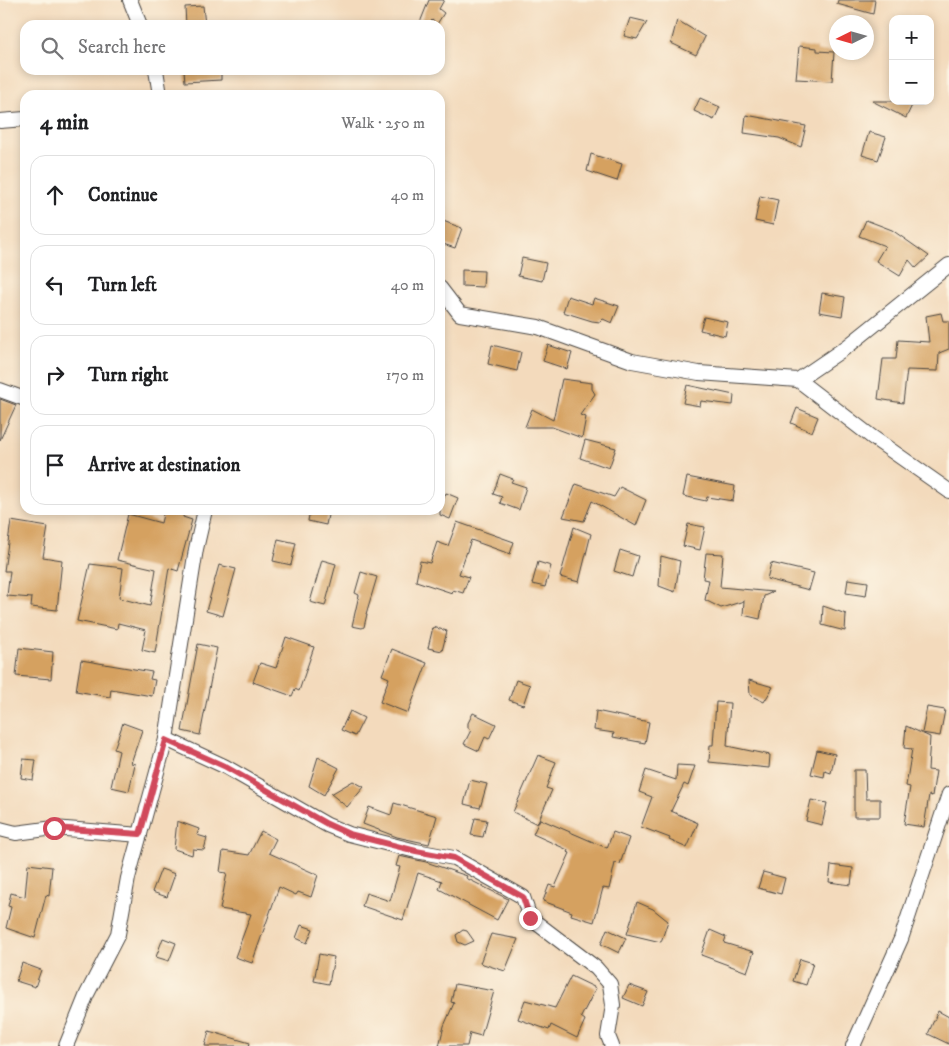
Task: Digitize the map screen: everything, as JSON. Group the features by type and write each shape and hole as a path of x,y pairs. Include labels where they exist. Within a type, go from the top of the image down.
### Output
{"street":[{"path":"130,0 138,20"},
{"path":"156,75 156,90"},
{"path":"0,122 20,120"},
{"path":"798,380 848,346 949,266"},
{"path":"445,294 460,314 538,327 632,361 699,373 798,380 872,437 949,491"},
{"path":"0,390 20,397"},
{"path":"66,1046 87,994 118,934 128,878 166,740 196,549 204,515"},
{"path":"166,740 224,766 327,824 349,834 416,851 454,858 523,897 530,918 596,968 610,984 613,1005 608,1036 612,1046"},
{"path":"853,1046 901,939 949,794"},
{"path":"0,829 16,833 54,828 140,834"}],"building":[{"path":"429,0 444,0 439,9 444,13 440,20 421,20"},
{"path":"838,0 875,0 873,14 837,4"},
{"path":"203,6 204,20 186,20 185,7"},
{"path":"630,18 647,22 637,39 624,36"},
{"path":"677,20 705,37 696,55 671,43"},
{"path":"799,46 817,48 817,51 829,52 829,60 833,60 832,81 796,79"},
{"path":"184,75 221,75 221,80 185,82"},
{"path":"700,98 720,107 714,120 694,111"},
{"path":"872,101 889,101 889,105 912,105 906,118"},
{"path":"746,115 806,126 801,147 779,138 744,133"},
{"path":"869,132 886,137 878,160 862,155"},
{"path":"591,154 622,164 617,181 587,171"},
{"path":"760,196 778,200 773,225 755,221"},
{"path":"866,220 892,230 929,256 916,268 909,260 900,276 876,261 885,246 859,236"},
{"path":"445,222 462,228 455,248 445,245"},
{"path":"522,258 546,263 542,281 518,276"},
{"path":"462,270 484,271 483,287 462,286"},
{"path":"822,293 845,297 842,316 819,312"},
{"path":"568,296 592,304 594,298 619,306 612,323 603,319 600,322 592,321 563,312"},
{"path":"941,313 943,321 949,321 949,349 939,353 938,371 907,370 903,403 878,399 883,359 896,359 898,340 929,342 926,316"},
{"path":"704,317 728,322 725,336 700,330"},
{"path":"492,345 521,352 517,371 488,364"},
{"path":"548,345 572,353 567,369 543,361"},
{"path":"562,379 592,383 592,389 595,394 580,415 586,417 582,438 552,427 525,427 532,409 553,420"},
{"path":"687,385 734,395 733,405 701,401 700,406 683,403"},
{"path":"0,399 16,405 0,440"},
{"path":"797,408 818,417 812,432 791,423"},
{"path":"585,440 616,448 609,468 580,458"},
{"path":"500,474 513,479 511,482 526,487 519,510 500,503 502,497 493,494"},
{"path":"687,477 735,486 733,501 707,497 706,501 683,496"},
{"path":"576,484 614,497 620,487 646,500 636,526 592,501 584,521 563,517"},
{"path":"446,493 458,498 450,519 440,515 445,515"},
{"path":"128,515 161,523 163,515 183,515 183,517 192,520 178,571 169,568 155,653 142,650 146,630 118,623 117,629 77,621 90,564 123,568 119,598 150,606 156,569 117,560"},
{"path":"309,515 328,515 326,525 308,521"},
{"path":"11,521 48,527 43,557 62,560 57,610 31,607 32,598 7,596 10,571 4,571"},
{"path":"457,522 514,542 510,554 471,540 459,574 469,577 463,593 453,590 452,593 416,581 420,561 430,563 437,542 448,546"},
{"path":"688,524 705,527 700,550 683,546"},
{"path":"574,527 591,534 579,582 560,577"},
{"path":"278,539 296,543 291,565 273,561"},
{"path":"620,550 638,556 632,577 614,571"},
{"path":"706,553 723,554 720,587 773,592 764,596 760,619 743,615 744,601 721,608 705,600 709,580 703,579"},
{"path":"661,556 680,561 675,592 659,586"},
{"path":"322,560 336,564 325,606 310,602"},
{"path":"538,562 551,566 545,587 532,584"},
{"path":"771,563 814,573 809,590 767,579"},
{"path":"219,565 236,569 223,616 206,611"},
{"path":"361,572 377,577 364,627 362,628 352,626 359,595 355,593"},
{"path":"848,579 868,582 866,596 846,593"},
{"path":"823,606 846,614 845,631 822,625"},
{"path":"433,627 447,631 442,651 428,648"},
{"path":"286,637 314,647 299,691 295,689 292,696 253,682 260,663 276,668"},
{"path":"198,644 217,648 200,735 182,731"},
{"path":"19,648 53,652 51,679 16,676"},
{"path":"392,649 427,663 408,713 380,702 389,678 382,675"},
{"path":"81,660 152,672 150,679 155,680 152,696 111,689 110,697 76,691"},
{"path":"516,680 530,685 523,705 509,700"},
{"path":"749,680 773,687 764,702 750,695"},
{"path":"716,702 730,703 727,746 770,755 769,768 709,762 710,745 713,745"},
{"path":"927,707 945,710 940,736 922,733"},
{"path":"350,711 364,718 355,736 341,730"},
{"path":"596,711 649,722 645,743 613,737 614,733 594,730"},
{"path":"473,713 496,724 489,739 485,737 479,751 464,744 471,730 468,728 468,723"},
{"path":"123,723 142,730 131,763 135,764 129,791 111,787 119,751 114,749"},
{"path":"906,726 930,737 928,770 936,771 932,796 929,795 924,827 904,824 910,787 906,786 912,749 904,748"},
{"path":"817,750 835,754 831,773 825,771 824,777 811,774"},
{"path":"538,755 556,762 546,788 552,790 537,824 513,812"},
{"path":"318,757 339,768 324,795 309,786"},
{"path":"23,759 36,760 33,780 21,778"},
{"path":"677,765 695,766 688,786 684,784 671,811 698,823 687,848 669,840 670,838 641,827 652,797 639,792 646,770 676,780"},
{"path":"854,770 865,770 866,799 880,799 880,817 854,817"},
{"path":"470,780 487,784 480,808 464,804"},
{"path":"353,781 364,787 347,807 331,794"},
{"path":"811,800 827,803 822,825 806,821"},
{"path":"394,803 437,816 429,844 397,837 363,824 369,807 391,815"},
{"path":"475,818 487,820 483,837 471,835"},
{"path":"540,819 607,848 613,832 629,838 620,864 615,863 609,889 603,888 594,922 571,915 572,912 543,901 549,885 555,887 570,853 567,852 568,850 533,834"},
{"path":"177,821 199,829 197,835 207,838 204,850 193,849 192,855 174,849"},
{"path":"261,831 276,839 269,853 318,875 311,897 298,892 296,895 279,887 252,963 235,957 251,914 220,909 227,873 220,872 223,851 249,855"},
{"path":"399,856 426,862 467,876 466,878 508,899 497,920 439,889 442,881 418,873 403,920 362,906 366,893 390,901 400,867 396,866"},
{"path":"28,864 52,867 49,896 46,895 35,938 6,928 11,907 8,906 11,893 25,897"},
{"path":"831,865 853,868 851,885 829,882"},
{"path":"161,869 175,874 167,897 152,892"},
{"path":"763,872 785,878 781,894 758,888"},
{"path":"637,902 653,909 668,921 661,942 627,934"},
{"path":"301,925 313,929 307,943 296,938"},
{"path":"607,929 626,938 619,953 601,944"},
{"path":"463,930 467,931 474,941 465,945 458,942 456,935"},
{"path":"710,930 726,937 724,943 754,952 747,972 701,955"},
{"path":"491,934 518,939 505,971 480,963"},
{"path":"163,938 176,943 169,961 156,957"},
{"path":"319,954 334,957 329,984 314,981"},
{"path":"800,959 813,963 806,985 793,981"},
{"path":"22,963 41,970 35,987 16,981"},
{"path":"571,976 596,988 581,1017 585,1020 577,1038 551,1025 549,1030 518,1019 525,1000 555,1008"},
{"path":"455,984 494,991 481,1036 470,1033 467,1046 439,1046 444,1026 454,1003 451,1002"},
{"path":"629,985 648,992 642,1006 623,998"},
{"path":"938,1011 949,1017 949,1044 928,1034"},
{"path":"209,1031 250,1043 249,1046 205,1046"}],"route":[{"path":"54,828 140,834 166,740 224,766 327,824 349,834 416,851 454,858 523,897 530,918"}]}
